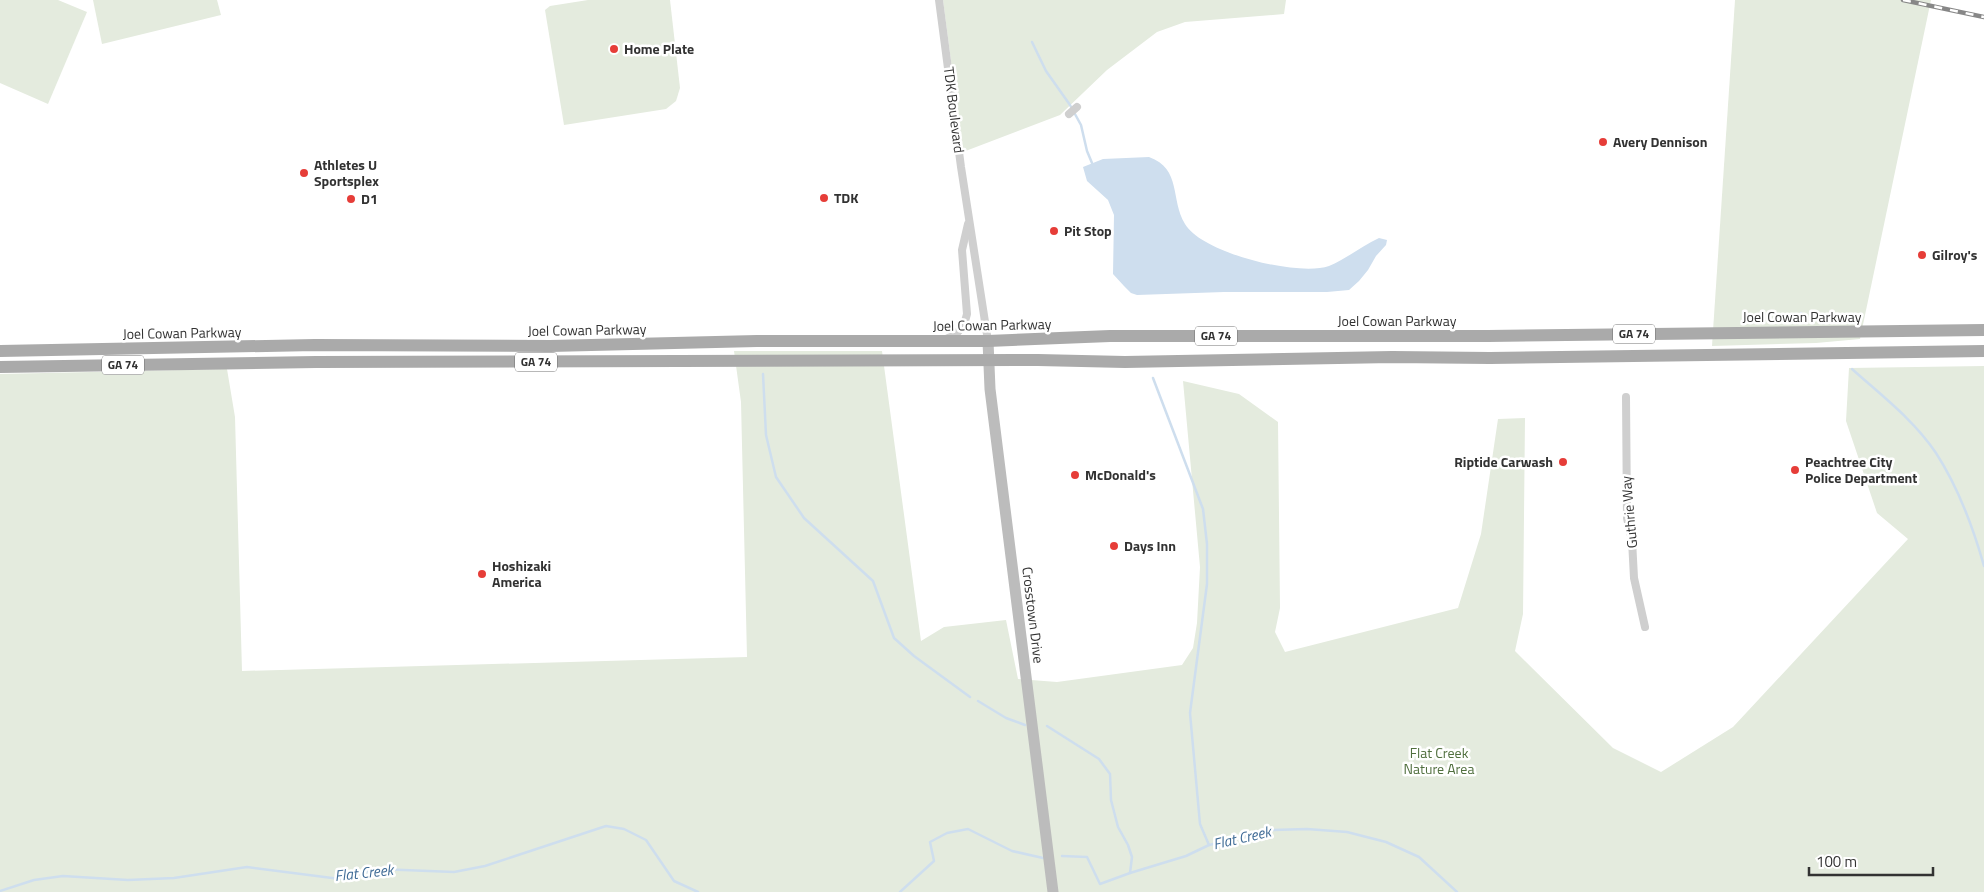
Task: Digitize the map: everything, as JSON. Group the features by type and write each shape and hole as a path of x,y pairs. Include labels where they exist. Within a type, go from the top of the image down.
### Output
{"main road":[{"name":"Joel Cowan Parkway","path":"0,351 315,345 550,346 757,341 988,341 1110,336 1498,336 1984,330"},
{"name":"GA 74","path":"0,367 316,362 1125,362 1392,357 1490,358 1984,351"}],"street":[{"name":"TDK Boulevard","path":"939,0 988,341"},
{"path":"1069,114 1077,106"},
{"name":"TDK Boulevard","path":"942,341 956,334 964,325 967,314 962,250 969,219"},
{"name":"Crosstown Drive","path":"988,341 992,404 1053,892"},
{"path":"315,345 316,362"},
{"name":"Guthrie Way","path":"1626,397 1627,518 1632,540 1634,578 1646,627"}],"green space":[{"path":"0,0 58,0 87,12 48,104 0,83"},
{"path":"93,0 217,0 221,15 102,44"},
{"name":"Home Plate","path":"588,0 670,0 680,88 676,101 666,109 564,125 545,10 550,6"},
{"path":"943,0 1286,0 1284,14 1185,22 1157,32 1107,70 1060,115 963,152"},
{"path":"1735,0 1931,0 1860,339 1816,343 1712,346"},
{"name":"Flat Creek Nature Area","path":"734,351 882,351 921,641 944,627 1006,620 1018,679 1057,682 1182,665 1193,648 1197,623 1200,567 1183,381 1239,394 1278,422 1280,608 1275,632 1285,652 1458,608 1481,534 1498,419 1525,418 1523,614 1515,651 1613,748 1661,772 1733,727 1908,539 1877,513 1846,421 1849,368 1984,366 1984,892 0,892 0,374 227,369 235,417 242,671 747,657 741,402"}],"water":[{"path":"1149,157 1159,162 1171,177 1180,214 1185,224 1195,235 1230,253 1274,265 1315,269 1329,266 1379,238 1387,240 1386,245 1359,281 1349,290 1137,295 1131,293 1113,274 1114,215 1108,200 1087,181 1083,167 1103,159"}],"waterway":[{"path":"1032,42 1046,71 1070,105 1081,125 1092,163"},
{"path":"1801,313 1807,320"},
{"path":"1852,369 1886,398 1918,430 1936,453 1964,508 1984,566"},
{"path":"763,374 766,435 776,477 804,518 873,581 894,638 914,656 970,697"},
{"path":"1153,378 1203,509 1207,544 1207,584 1190,713 1200,824 1209,845"},
{"path":"978,701 1006,718 1025,725"},
{"path":"1047,726 1099,759 1110,774 1111,800 1118,827 1132,857 1130,873"},
{"name":"Flat Creek","path":"0,891 34,880 63,876 128,880 174,878 247,867 340,879 378,869 454,872 485,866 606,826 624,829 646,840 674,881 698,892"},
{"name":"Flat Creek","path":"900,892 934,861 930,842 947,833 968,829 1012,851 1043,858"},
{"name":"Flat Creek","path":"1062,856 1087,857 1100,884 1186,856 1209,845 1273,830 1307,829 1347,832 1386,842 1419,857 1457,892"}],"railway":[{"path":"1903,0 1984,17"}],"place":[{"name":"Home Plate","path":"614,49"},
{"name":"Avery Dennison","path":"1603,142"},
{"name":"Athletes U Sportsplex","path":"304,173"},
{"name":"TDK","path":"824,198"},
{"name":"D1","path":"351,199"},
{"name":"Pit Stop","path":"1054,231"},
{"name":"Gilroy's","path":"1922,255"},
{"name":"Riptide Carwash","path":"1563,462"},
{"name":"Peachtree City Police Department","path":"1795,470"},
{"name":"McDonald's","path":"1075,475"},
{"name":"Days Inn","path":"1114,546"},
{"name":"Hoshizaki America","path":"482,574"}]}
